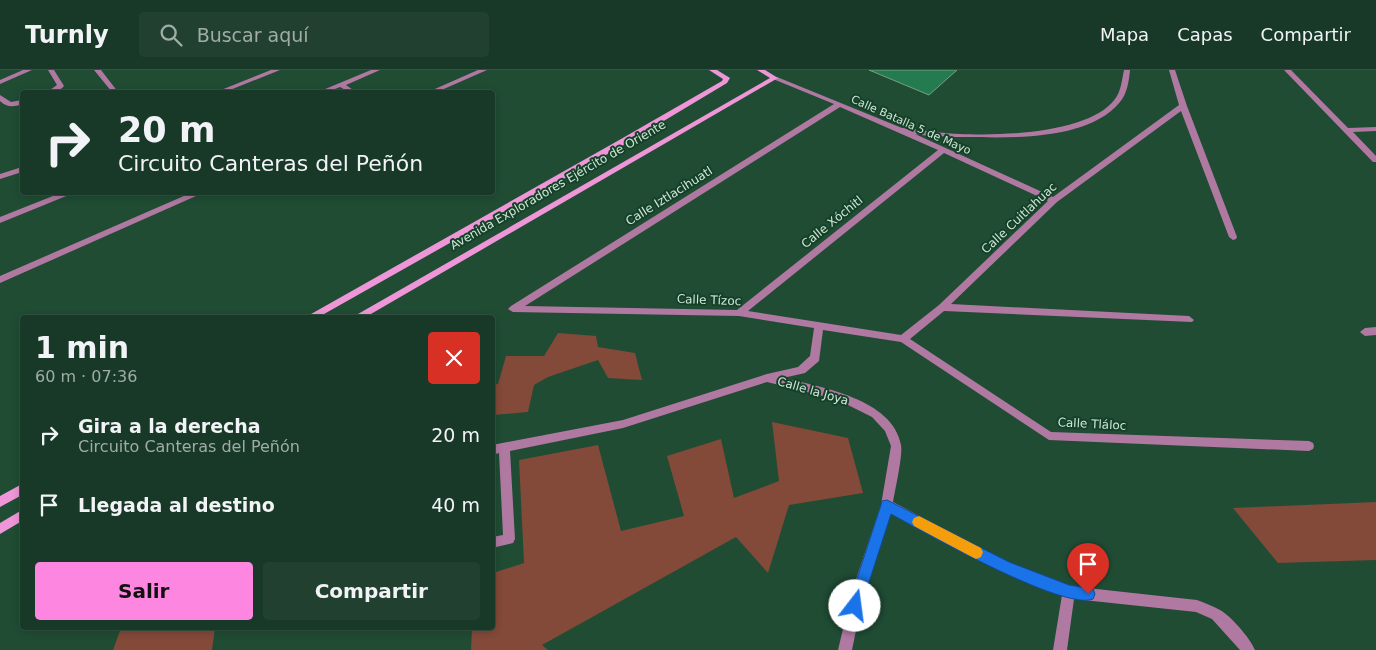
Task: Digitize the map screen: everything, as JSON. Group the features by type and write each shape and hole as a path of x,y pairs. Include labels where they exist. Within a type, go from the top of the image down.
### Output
{"street":[{"path":"0,82 29,70"},
{"path":"51,70 61,86 54,90"},
{"path":"97,70 113,90"},
{"path":"225,90 277,70"},
{"path":"327,90 378,70"},
{"path":"437,90 484,70"},
{"name":"Avenida Exploradores Ejército de Oriente","path":"313,315 575,169 725,82 726,76 712,70"},
{"name":"Calle Batalla 5 de Mayo","path":"760,70 1054,200"},
{"path":"876,120 911,131 953,134 1028,134 1069,128 1104,113 1117,102 1126,79 1127,70"},
{"path":"1172,70 1183,106 1233,237"},
{"path":"1287,70 1376,160"},
{"name":"Avenida Exploradores Ejército de Oriente","path":"361,315 775,78"},
{"path":"341,85 350,90"},
{"path":"0,97 4,102 11,105 20,103"},
{"name":"Calle Iztlacihuatl","path":"513,309 838,105"},
{"name":"Calle Cuitlahuac","path":"903,339 942,307 1054,200 1183,106"},
{"path":"1347,130 1376,129"},
{"name":"Calle Xóchitl","path":"739,313 941,151"},
{"path":"0,177 20,170"},
{"path":"0,220 64,195"},
{"path":"0,280 194,195"},
{"path":"942,307 1189,320"},
{"name":"Calle Tízoc","path":"513,309 739,313 903,339"},
{"path":"495,542 509,539 498,449 623,424 768,378 801,370 815,358 819,326"},
{"path":"1365,332 1376,331"},
{"name":"Calle Tláloc","path":"903,339 1049,436 1309,446"},
{"name":"Calle la Joya","path":"768,378 824,392 852,402 876,414 890,429 896,446 887,505 858,591 846,650"},
{"path":"0,502 20,489"},
{"path":"887,505 1004,567 1069,592 1197,606 1217,615 1248,650"},
{"path":"0,529 20,515"},
{"path":"1060,650 1069,592"}],"shaded area":[{"path":"558,333 596,336 598,347 635,353 642,380 608,378 598,360 548,377 534,385 528,412 495,415 495,385 498,384 506,356 544,356"},
{"path":"772,422 848,438 863,493 789,505 768,573 736,537 542,645 548,650 471,650 472,630 495,630 495,572 524,563 519,460 598,445 621,531 684,516 667,456 721,439 734,498 779,481"},
{"path":"1376,502 1376,560 1278,563 1233,508"},
{"path":"120,630 215,630 212,650 113,650"}],"building":[{"path":"869,70 957,70 929,95"}],"slow traffic":[{"path":"919,522 976,552"}],"route":[{"path":"855,606 858,591 887,505 1004,567 1069,592 1088,594"}]}
